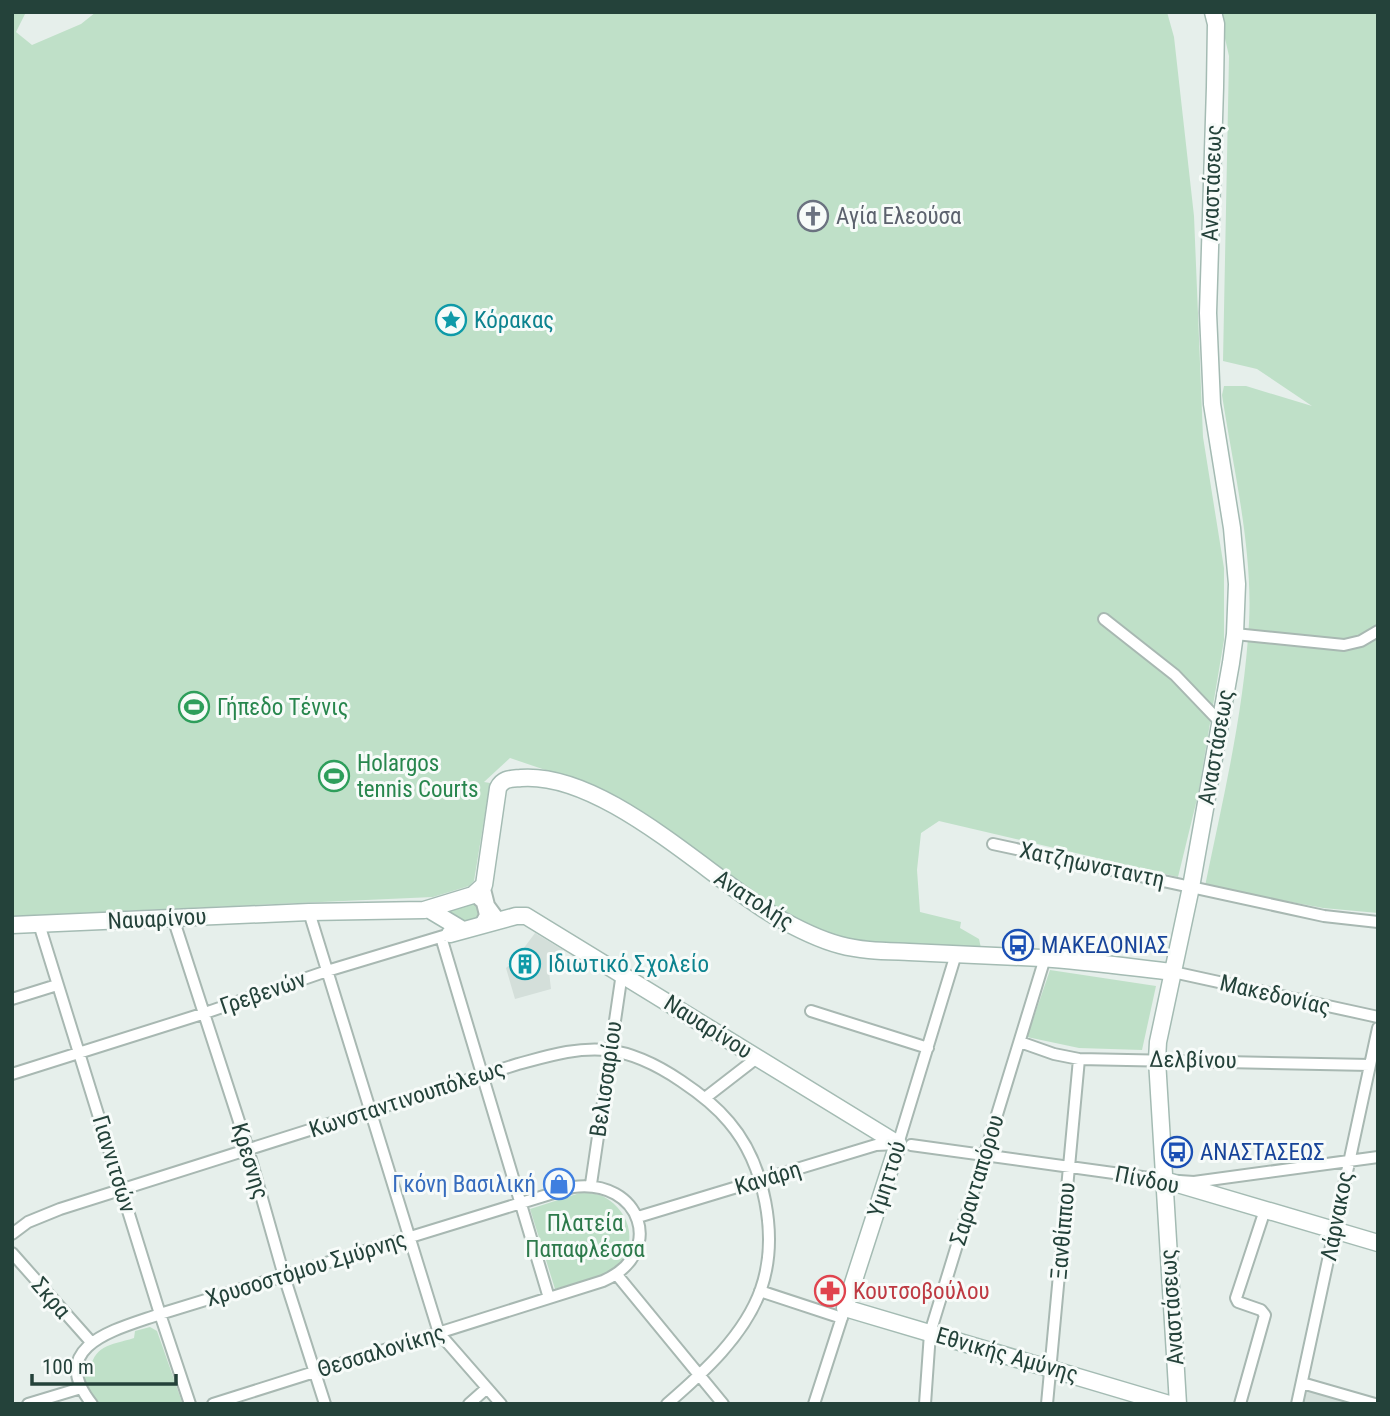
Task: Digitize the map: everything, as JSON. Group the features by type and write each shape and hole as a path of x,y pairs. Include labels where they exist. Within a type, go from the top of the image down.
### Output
{"street":[{"path":"1203,12 1215,87"},
{"path":"1213,12 1216,24 1215,87"},
{"name":"Αναστάσεως","path":"1178,1404 1158,1042 1191,887 1220,722 1235,634 1237,584 1232,528 1212,404 1209,358 1215,87"},
{"path":"1104,619 1175,675 1220,722"},
{"path":"1235,634 1345,645 1361,641 1378,631"},
{"name":"Ανατολής","path":"479,926 485,915 479,890 498,788 501,782 507,779 528,778 567,784 601,797 641,821 773,915 812,936 841,946 871,950 1045,958 1173,972"},
{"name":"Χατζηωνσταντη","path":"993,844 1324,916 1378,922"},
{"path":"479,890 489,905 508,918"},
{"name":"Ναυαρίνου","path":"12,925 428,909 479,890"},
{"path":"428,909 451,934 483,1076 549,1298 617,1275 625,1268 638,1246 638,1217 631,1207 619,1195 591,1184"},
{"path":"309,912 439,1333 501,1404"},
{"name":"Ναυαρίνου","path":"508,918 526,916 904,1145"},
{"name":"Κρεσνης","path":"173,918 248,1149 284,1276 326,1404"},
{"name":"Γρεβενών","path":"12,1074 327,971 508,918"},
{"name":"Γιαννιτσών","path":"40,924 78,1053 190,1404"},
{"name":"Υμηττού","path":"814,1404 843,1313 904,1145 928,1048 956,954"},
{"name":"Σαρανταπόρου","path":"925,1404 930,1333 1045,958"},
{"name":"Μακεδονίας","path":"1173,972 1378,1017"},
{"name":"Βελισσαρίου","path":"591,1184 622,973"},
{"path":"12,999 57,985"},
{"path":"811,1011 928,1048"},
{"name":"Λάρνακος","path":"1297,1404 1378,1028"},
{"name":"Δελβίνου","path":"1020,1042 1054,1054 1079,1059 1370,1065"},
{"name":"Κωνσταντινουπόλεως","path":"12,1234 28,1222 60,1209 558,1053 588,1049 610,1051 643,1060 669,1073 705,1098 730,1123 747,1148 760,1180 769,1236 767,1265 760,1291 738,1330 699,1376 667,1404"},
{"path":"705,1098 758,1057"},
{"name":"Ξανθίππου","path":"1047,1404 1079,1059"},
{"name":"Κανάρη","path":"638,1217 876,1145 904,1145"},
{"name":"Πίνδου","path":"904,1145 1164,1180 1378,1243"},
{"path":"1164,1180 1194,1182 1378,1157"},
{"name":"Χρυσοστόμου Σμύρνης","path":"90,1342 160,1314 573,1187 591,1184"},
{"path":"1240,1404 1265,1315 1261,1310 1238,1302 1236,1298 1265,1210"},
{"name":"Σκρα","path":"12,1253 90,1342"},
{"path":"617,1275 723,1404"},
{"name":"Εθνικής Αμύνης","path":"760,1291 930,1333 1169,1404"},
{"name":"Θεσσαλονίκης","path":"213,1404 549,1298"},
{"path":"90,1342 79,1360 77,1371 81,1388 92,1404"},
{"path":"1302,1383 1374,1404"},
{"path":"28,1404 81,1388"},
{"path":"469,1404 487,1388"}],"shaded area":[{"path":"535,933 563,950 549,972 551,989 515,999 506,968"},
{"path":"1305,1386 1365,1404 1300,1404"}],"green space":[{"path":"12,12 26,12 16,32 32,45 81,24 96,12 1167,12 1174,37 1194,216 1203,437 1224,568 1224,640 1198,795 1178,877 939,821 921,833 917,870 920,912 961,922 960,928 979,939 981,948 873,947 820,935 566,777 510,758 484,782 490,783 474,881 469,886 433,897 12,916"},
{"path":"1219,12 1378,12 1378,913 1323,908 1205,886 1238,722 1249,623 1245,537 1222,395 1224,386 1246,386 1312,406 1257,369 1223,361 1229,56"},
{"path":"477,902 481,916 477,923 461,926 443,907"},
{"path":"1050,970 1156,986 1142,1050 1079,1048 1027,1037"},
{"name":"Πλατεία Παπαφλέσσα","path":"583,1192 606,1198 617,1206 627,1222 627,1249 616,1266 603,1275 555,1289 530,1209"},
{"path":"150,1327 157,1331 181,1404 98,1404 82,1378 89,1374 95,1357 110,1345 134,1338 135,1331"}],"place":[{"name":"Αγία Ελεούσα","path":"813,216"},
{"name":"Κόρακας","path":"451,320"},
{"name":"Γήπεδο Τέννις","path":"194,707"},
{"name":"Holargos tennis Courts","path":"334,776"},
{"name":"ΜΑΚΕΔΟΝΙΑΣ","path":"1018,945"},
{"name":"Ιδιωτικό Σχολείο","path":"525,964"},
{"name":"ΑΝΑΣΤΑΣΕΩΣ","path":"1177,1152"},
{"name":"Γκόνη Βασιλική","path":"559,1184"},
{"name":"Κουτσοβούλου","path":"830,1291"}]}
